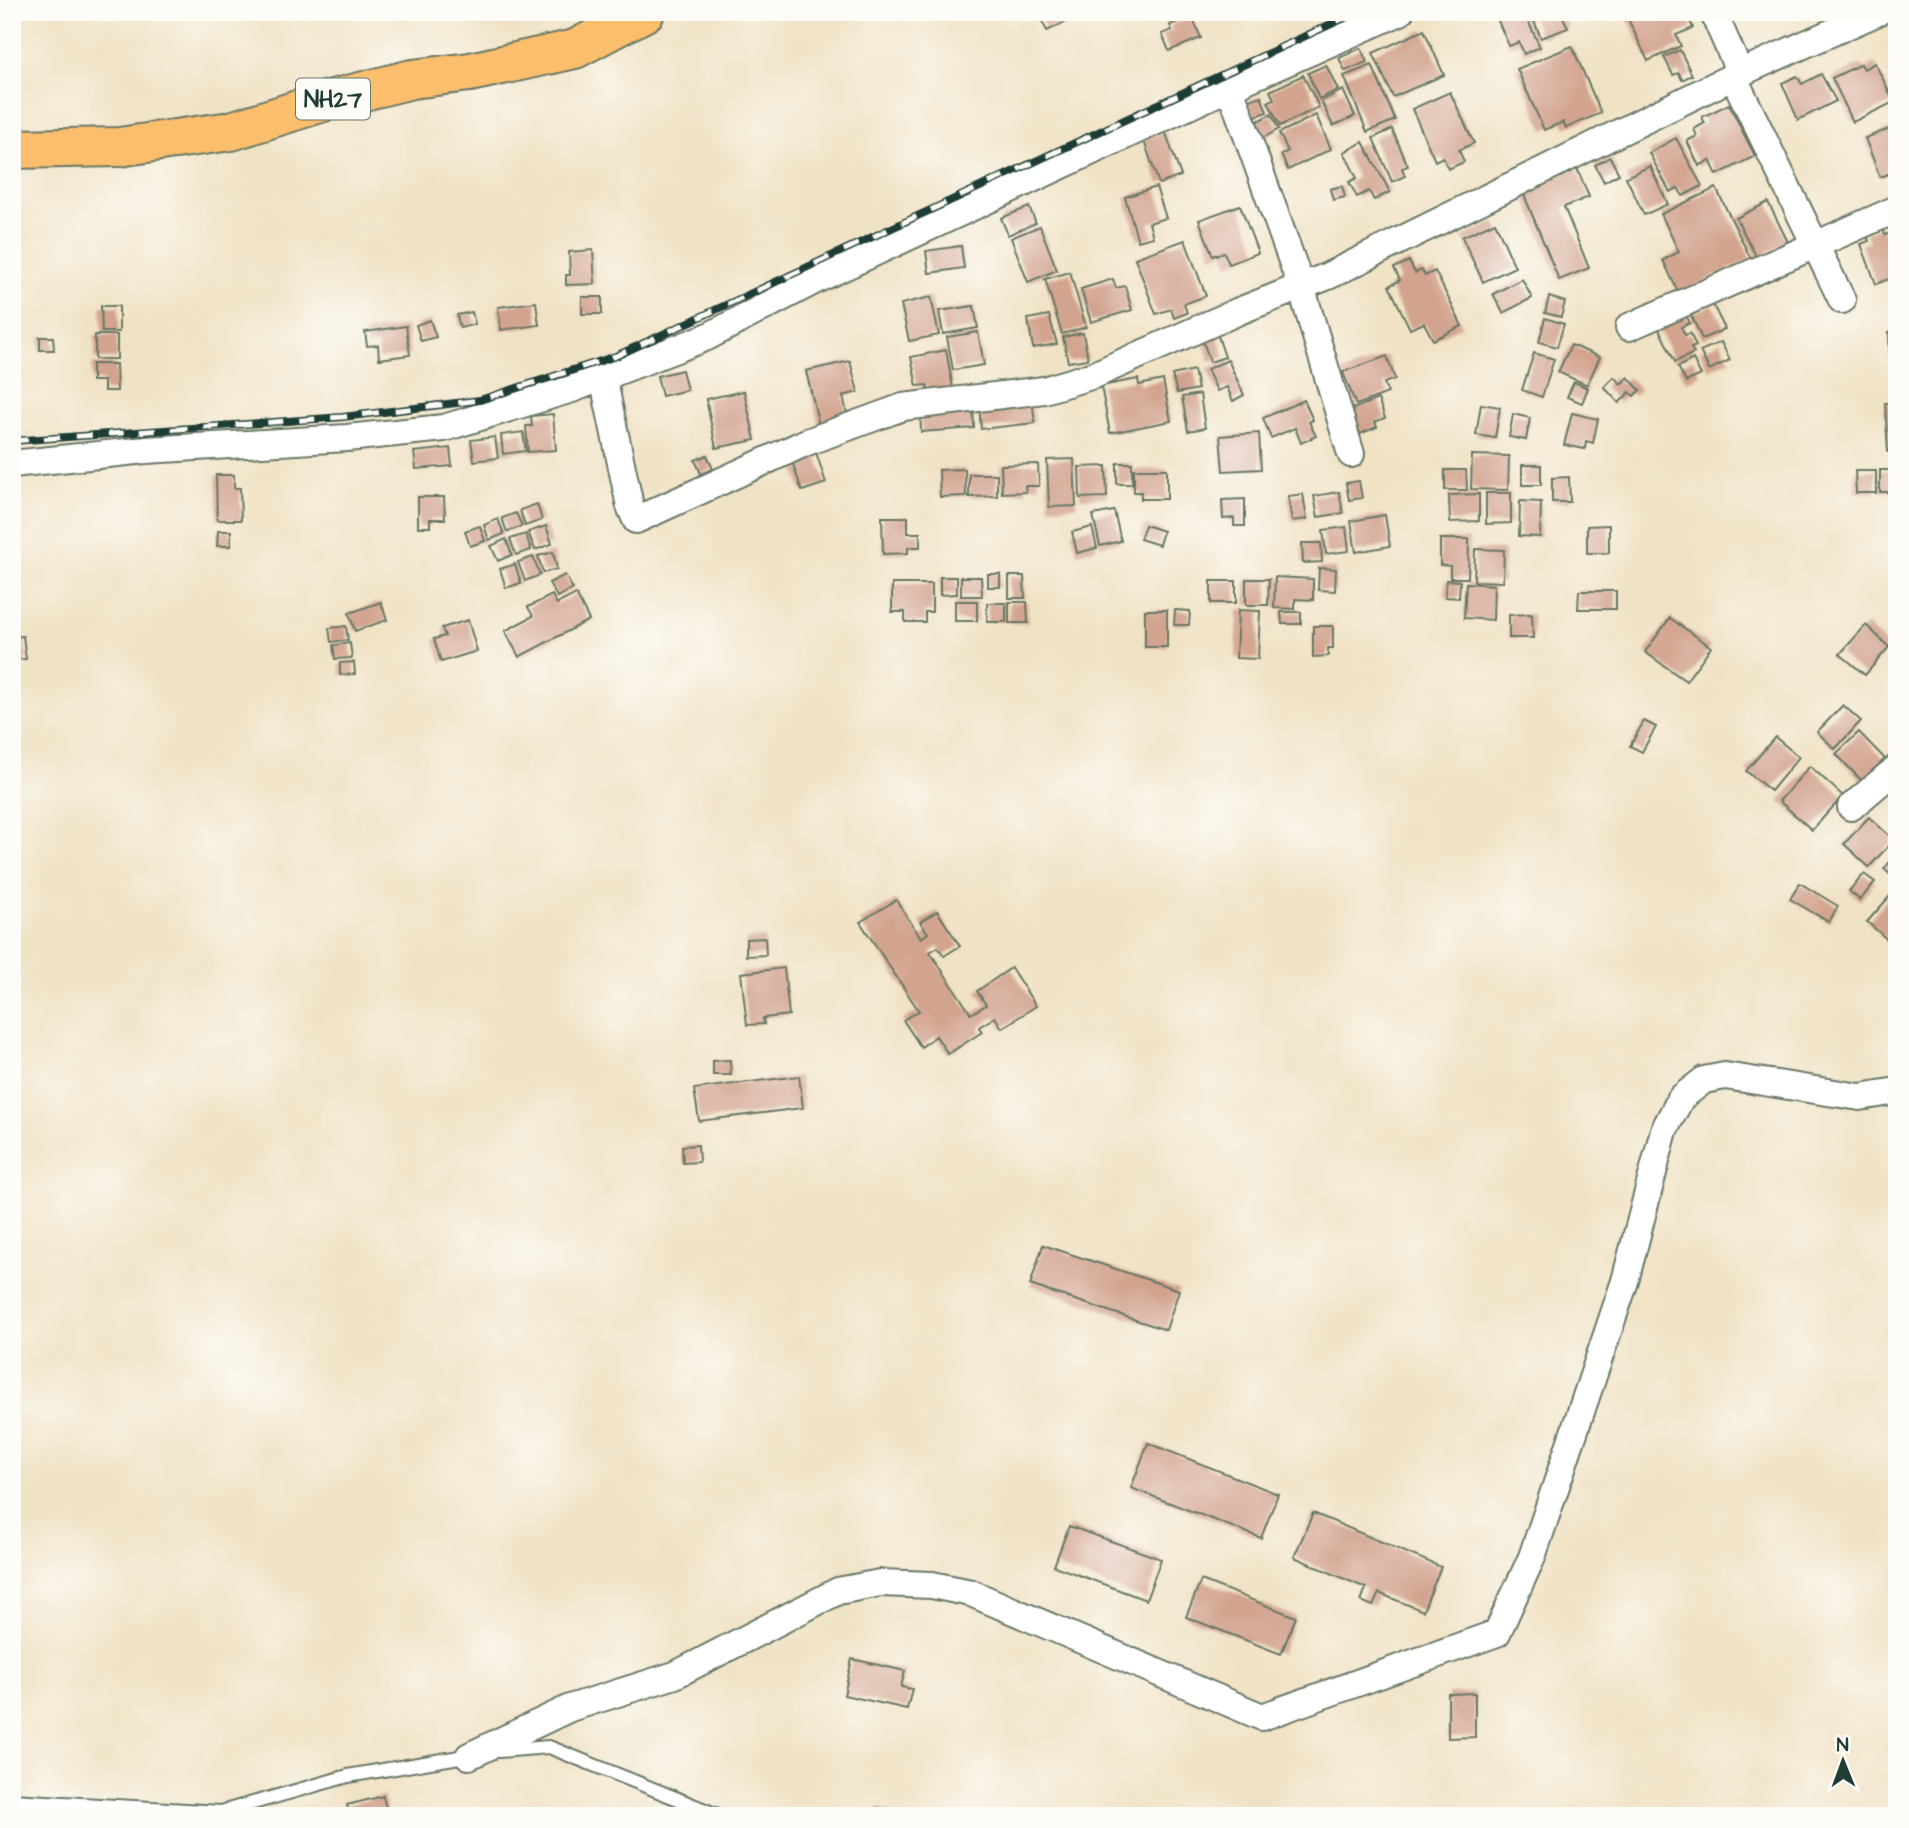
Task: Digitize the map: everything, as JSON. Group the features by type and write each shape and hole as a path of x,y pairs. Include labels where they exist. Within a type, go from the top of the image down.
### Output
{"highway":[{"name":"NH27","path":"12,149 119,147 231,131 336,98 412,79 470,72 575,49 645,12"}],"street":[{"path":"12,464 146,450 240,446 444,428 603,377 707,337 818,279 1400,12"},
{"path":"1713,12 1737,75 1842,300"},
{"path":"603,377 630,506 636,520 807,442 903,407 1044,390 1094,375 1301,286 1737,75 1878,12"},
{"path":"1230,88 1301,286 1351,454"},
{"path":"1629,327 1897,209"},
{"path":"1851,807 1897,768"},
{"path":"469,1756 570,1708 675,1675 838,1591 880,1583 932,1585 971,1593 1262,1717 1497,1633 1532,1557 1626,1281 1664,1130 1681,1098 1704,1080 1725,1076 1860,1097 1897,1091"}],"lane":[{"path":"12,1800 221,1811 348,1776 469,1756 549,1747 720,1816"}],"building":[{"path":"1037,12 1064,12 1068,21 1047,31"},
{"path":"1494,12 1524,12 1540,47 1524,54 1519,42 1509,46"},
{"path":"1530,12 1561,12 1568,28 1541,38"},
{"path":"1632,12 1686,12 1693,28 1676,35 1681,46 1648,61 1626,15"},
{"path":"1192,16 1201,38 1169,51 1162,34 1172,30 1170,25"},
{"path":"1424,30 1444,75 1393,97 1373,53"},
{"path":"1572,46 1601,113 1566,128 1563,122 1544,130 1517,69"},
{"path":"1361,48 1367,62 1345,71 1339,58"},
{"path":"1680,50 1692,75 1682,80 1679,73 1673,75 1664,57"},
{"path":"1875,63 1894,102 1853,122 1832,78 1861,64 1864,69"},
{"path":"1326,65 1338,90 1319,99 1308,73"},
{"path":"1372,65 1395,120 1367,132 1344,76"},
{"path":"1821,74 1836,101 1798,120 1782,83 1797,76 1802,84"},
{"path":"1303,75 1319,107 1280,126 1268,102 1274,99 1270,91"},
{"path":"1343,90 1355,116 1333,126 1321,101"},
{"path":"1450,92 1474,143 1459,150 1464,162 1448,169 1443,157 1435,161 1412,109"},
{"path":"1261,96 1267,112 1253,117 1247,101"},
{"path":"1729,104 1755,156 1717,175 1710,160 1699,166 1687,141 1697,136 1694,129 1705,123 1702,117"},
{"path":"1271,114 1279,129 1263,138 1254,123"},
{"path":"1316,115 1331,149 1288,170 1281,155 1288,151 1279,133"},
{"path":"1897,126 1897,171 1880,177 1865,138"},
{"path":"1392,129 1408,166 1402,168 1405,176 1392,182 1373,138"},
{"path":"1165,131 1181,176 1159,184 1143,138"},
{"path":"1676,138 1702,186 1683,196 1678,188 1670,192 1649,153"},
{"path":"1363,142 1390,192 1374,200 1369,191 1357,197 1349,182 1357,178 1344,152"},
{"path":"1610,157 1619,174 1604,182 1595,165"},
{"path":"1650,166 1668,204 1644,215 1626,177"},
{"path":"1577,168 1589,197 1564,207 1589,268 1559,280 1522,190"},
{"path":"1342,186 1345,197 1333,200 1330,189"},
{"path":"1156,187 1166,218 1149,223 1153,237 1138,241 1125,197"},
{"path":"1716,188 1751,259 1679,294 1663,260 1679,252 1661,214"},
{"path":"1768,202 1788,242 1757,258 1736,218"},
{"path":"1240,205 1258,253 1229,264 1224,252 1213,256 1199,220"},
{"path":"1029,207 1036,223 1008,235 1001,218"},
{"path":"1495,222 1515,267 1483,282 1462,237"},
{"path":"1040,226 1057,270 1028,282 1011,238"},
{"path":"1882,227 1885,235 1891,233 1897,249 1897,276 1876,284 1861,244 1869,241 1866,233"},
{"path":"1185,240 1206,296 1184,304 1187,313 1174,318 1171,309 1156,314 1135,258"},
{"path":"961,246 964,268 929,273 926,251"},
{"path":"593,250 595,284 566,285 566,275 570,275 569,252"},
{"path":"1409,261 1415,273 1422,270 1425,276 1435,271 1462,326 1433,340 1424,323 1410,329 1389,286 1400,280 1394,268"},
{"path":"1070,272 1086,327 1062,334 1045,279"},
{"path":"1113,279 1116,288 1125,286 1132,310 1091,322 1081,289"},
{"path":"1522,279 1532,298 1503,313 1493,294"},
{"path":"582,297 602,297 602,314 582,314"},
{"path":"931,297 939,335 909,341 901,304"},
{"path":"1549,297 1565,302 1561,317 1545,313"},
{"path":"536,302 539,325 501,330 498,307"},
{"path":"1713,305 1725,329 1702,339 1691,315"},
{"path":"101,306 119,306 119,332 102,332"},
{"path":"974,306 978,328 943,334 939,311"},
{"path":"1683,310 1690,323 1681,327 1685,335 1690,333 1696,346 1691,348 1694,353 1675,362 1656,323"},
{"path":"472,312 475,324 460,328 457,315"},
{"path":"1049,315 1057,344 1033,348 1028,319"},
{"path":"1545,318 1564,324 1557,347 1539,342"},
{"path":"430,320 436,337 421,341 416,325"},
{"path":"406,326 410,355 379,359 378,345 367,346 365,332"},
{"path":"1897,331 1897,358 1890,358 1889,332"},
{"path":"978,332 984,365 953,370 947,337"},
{"path":"1083,333 1088,359 1068,362 1063,337"},
{"path":"1217,333 1225,357 1210,362 1202,338"},
{"path":"95,335 117,335 117,359 95,359"},
{"path":"40,337 53,337 54,350 40,350"},
{"path":"1721,342 1730,360 1709,370 1700,351"},
{"path":"1571,345 1600,357 1587,385 1558,372"},
{"path":"946,350 953,388 929,392 927,385 917,386 911,357"},
{"path":"1534,353 1554,359 1542,397 1522,390"},
{"path":"1387,356 1395,379 1384,383 1388,393 1356,405 1343,372"},
{"path":"1693,359 1701,375 1686,382 1678,367"},
{"path":"1228,360 1244,395 1233,401 1227,387 1217,391 1207,369"},
{"path":"850,361 858,392 843,396 848,418 819,425 806,371"},
{"path":"92,364 116,364 117,391 104,391 104,381 92,381"},
{"path":"682,370 687,390 662,396 657,376"},
{"path":"1194,370 1198,389 1177,393 1172,375"},
{"path":"1614,377 1621,384 1628,377 1640,390 1634,396 1630,392 1619,403 1604,387"},
{"path":"1138,379 1139,385 1163,380 1171,421 1110,433 1101,386"},
{"path":"1574,382 1588,388 1582,403 1567,397"},
{"path":"744,391 755,440 716,448 706,399"},
{"path":"1200,394 1205,428 1188,431 1182,397"},
{"path":"1032,399 1035,423 981,429 979,405"},
{"path":"1378,399 1385,418 1375,422 1377,427 1360,434 1350,410"},
{"path":"1304,400 1313,420 1309,422 1316,436 1301,443 1295,428 1271,438 1263,418"},
{"path":"1885,403 1897,403 1897,452 1888,452"},
{"path":"1481,404 1500,407 1495,438 1476,435"},
{"path":"973,406 974,428 921,432 920,409"},
{"path":"1572,413 1598,419 1593,443 1586,441 1585,449 1564,445"},
{"path":"553,414 556,450 528,452 526,426 532,426 531,416"},
{"path":"1513,414 1530,418 1526,440 1509,437"},
{"path":"523,432 526,451 503,454 501,435"},
{"path":"1259,433 1261,469 1223,471 1220,436"},
{"path":"495,437 498,458 474,461 471,440"},
{"path":"814,446 826,483 802,491 790,455"},
{"path":"450,448 452,466 416,469 414,452"},
{"path":"707,455 713,469 701,474 695,460"},
{"path":"1472,455 1509,456 1508,490 1471,489"},
{"path":"1074,459 1076,506 1049,507 1047,460"},
{"path":"1117,463 1132,463 1132,484 1117,484"},
{"path":"1038,464 1039,486 1025,486 1026,492 1002,493 1001,465"},
{"path":"1522,465 1541,465 1541,485 1522,485"},
{"path":"1106,466 1107,497 1080,498 1079,467"},
{"path":"965,469 966,496 940,497 939,470"},
{"path":"1134,469 1167,469 1167,499 1141,499 1141,492 1134,492"},
{"path":"1445,470 1466,470 1467,490 1445,490"},
{"path":"1880,470 1897,470 1897,492 1880,492"},
{"path":"1855,471 1876,471 1876,493 1856,493"},
{"path":"969,474 997,474 997,496 969,497"},
{"path":"216,475 234,475 234,488 240,488 241,520 217,520"},
{"path":"1569,477 1570,502 1552,502 1552,478"},
{"path":"1359,481 1362,498 1349,500 1346,483"},
{"path":"1339,492 1343,513 1318,517 1314,496"},
{"path":"1486,493 1511,493 1511,523 1486,524"},
{"path":"1303,494 1307,519 1292,521 1288,496"},
{"path":"1479,494 1479,521 1450,522 1449,495"},
{"path":"418,497 444,497 445,519 430,519 430,527 418,527"},
{"path":"1245,499 1245,526 1234,526 1234,518 1223,519 1222,500"},
{"path":"1520,501 1541,502 1540,537 1519,536"},
{"path":"537,504 542,520 525,526 520,510"},
{"path":"1114,511 1121,541 1100,546 1093,515"},
{"path":"516,513 522,526 507,532 502,518"},
{"path":"1385,515 1390,546 1356,552 1351,521"},
{"path":"882,517 908,517 908,533 920,533 920,547 908,547 908,553 883,554"},
{"path":"498,519 504,534 489,540 484,525"},
{"path":"1145,525 1163,531 1159,545 1140,539"},
{"path":"1609,525 1609,553 1587,553 1587,526"},
{"path":"480,526 485,541 470,546 465,531"},
{"path":"546,526 552,544 535,550 528,532"},
{"path":"1092,527 1097,548 1077,553 1072,532"},
{"path":"1346,527 1349,551 1326,554 1323,530"},
{"path":"218,531 231,531 231,546 217,546"},
{"path":"526,534 531,550 516,555 510,539"},
{"path":"506,539 512,555 498,561 491,546"},
{"path":"1440,539 1469,539 1468,578 1450,578 1450,566 1440,565"},
{"path":"1302,543 1321,543 1322,562 1303,563"},
{"path":"1475,549 1504,550 1503,582 1474,581"},
{"path":"553,552 557,569 543,573 538,556"},
{"path":"533,557 540,575 525,581 518,562"},
{"path":"515,564 521,583 506,588 500,569"},
{"path":"1319,568 1336,569 1335,591 1318,590"},
{"path":"988,574 1000,574 1000,587 988,587"},
{"path":"565,575 573,589 557,597 549,583"},
{"path":"1009,576 1024,576 1025,598 1009,598"},
{"path":"940,577 957,577 957,594 940,595"},
{"path":"961,577 981,577 982,596 961,596"},
{"path":"1275,577 1313,579 1313,600 1295,599 1295,609 1274,608"},
{"path":"1246,579 1269,579 1268,605 1246,605"},
{"path":"1446,580 1460,581 1459,598 1445,597"},
{"path":"1211,581 1236,581 1236,603 1211,603"},
{"path":"1466,583 1494,585 1493,620 1464,618"},
{"path":"892,584 932,584 932,612 925,612 925,622 905,622 905,612 892,612"},
{"path":"1579,591 1616,591 1616,609 1578,609"},
{"path":"576,594 589,620 519,657 505,631 533,616 528,607 552,595 557,604"},
{"path":"955,601 977,601 977,621 955,621"},
{"path":"381,602 387,620 355,631 349,613"},
{"path":"1009,602 1027,602 1028,623 1009,623"},
{"path":"987,603 1006,603 1006,622 987,622"},
{"path":"1145,610 1167,610 1167,647 1145,647"},
{"path":"1175,610 1190,611 1189,625 1174,625"},
{"path":"1238,610 1260,611 1258,659 1236,658"},
{"path":"1281,612 1301,612 1301,624 1282,624"},
{"path":"1532,614 1533,638 1509,638 1509,615"},
{"path":"1670,618 1711,647 1686,681 1645,652"},
{"path":"468,620 477,651 441,662 434,639 445,636 442,628"},
{"path":"1866,625 1889,647 1865,675 1840,654"},
{"path":"346,626 348,640 331,642 329,628"},
{"path":"1313,626 1333,626 1333,648 1328,648 1328,656 1313,657"},
{"path":"23,636 26,659 12,660 12,637"},
{"path":"350,643 352,658 335,659 333,645"},
{"path":"354,662 355,674 340,675 340,663"},
{"path":"1843,705 1861,721 1835,749 1817,732"},
{"path":"1644,721 1656,727 1642,752 1630,746"},
{"path":"1859,732 1885,759 1862,781 1836,754"},
{"path":"1775,737 1799,757 1771,791 1746,771"},
{"path":"1810,766 1843,796 1812,830 1779,801"},
{"path":"1869,817 1894,840 1869,867 1844,844"},
{"path":"1893,858 1897,860 1897,880 1884,869"},
{"path":"1864,874 1875,882 1860,900 1849,891"},
{"path":"1800,883 1838,906 1829,922 1790,899"},
{"path":"1897,888 1897,948 1867,922"},
{"path":"896,900 921,938 928,933 920,922 937,911 960,946 944,956 938,947 930,952 971,1014 986,1005 977,991 1011,968 1036,1006 1002,1028 995,1017 979,1027 982,1032 948,1054 936,1036 921,1047 903,1020 919,1011 860,922"},
{"path":"765,938 766,955 746,956 746,939"},
{"path":"784,968 789,1015 763,1018 764,1024 747,1025 741,973"},
{"path":"730,1060 731,1075 713,1075 713,1061"},
{"path":"799,1076 803,1108 699,1121 694,1089"},
{"path":"698,1145 699,1162 683,1163 682,1146"},
{"path":"1043,1245 1179,1290 1166,1330 1030,1285"},
{"path":"1148,1443 1278,1494 1261,1538 1131,1488"},
{"path":"1313,1513 1441,1567 1423,1611 1379,1593 1373,1606 1361,1601 1366,1588 1294,1557"},
{"path":"1069,1526 1161,1559 1146,1600 1054,1566"},
{"path":"1201,1580 1296,1617 1281,1654 1186,1617"},
{"path":"852,1659 905,1671 901,1687 912,1689 907,1709 844,1695"},
{"path":"1475,1693 1475,1737 1448,1738 1448,1694"},
{"path":"383,1796 388,1816 350,1816 347,1805"},
{"path":"879,1808 899,1816 875,1816"}],"railway":[{"path":"12,441 343,417 480,400 616,356 1357,12"}]}
